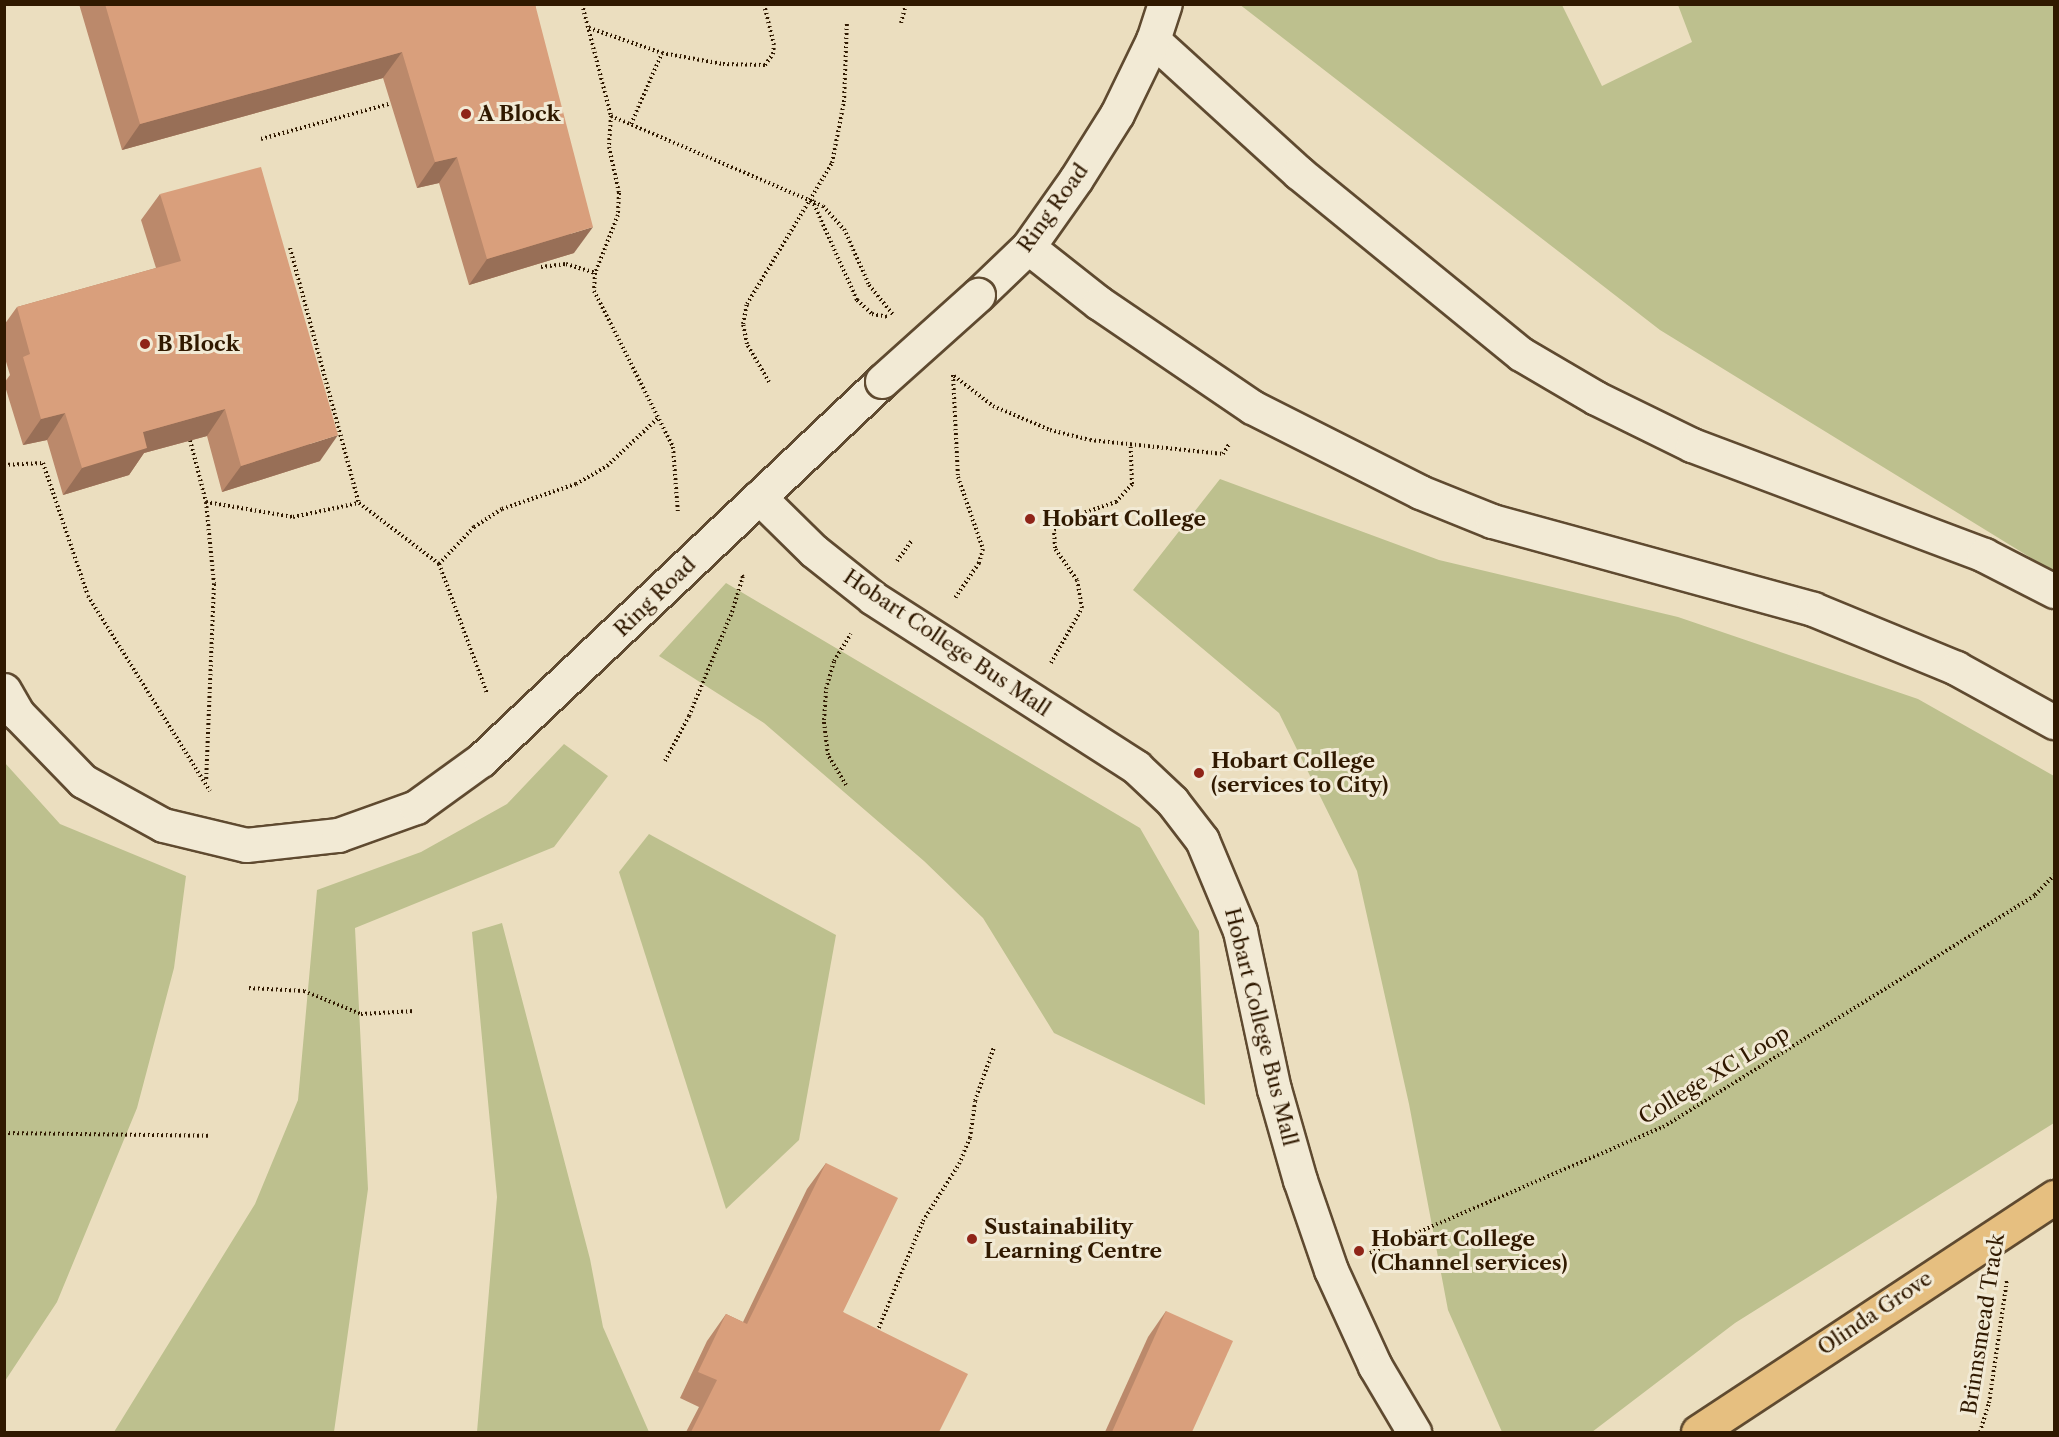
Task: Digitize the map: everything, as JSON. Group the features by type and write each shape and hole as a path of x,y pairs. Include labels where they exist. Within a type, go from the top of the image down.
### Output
{"main road":[{"name":"Olinda Grove","path":"1698,1432 2015,1220 2055,1197"}],"street":[{"name":"Ring Road","path":"4,690 18,714 83,781 163,825 246,844 338,835 416,807 504,739 882,381 1028,248 1116,114 1153,40 1165,4"},
{"path":"1153,40 1308,180 1521,354 1596,398 1692,445 1984,555 2055,591"},
{"path":"1028,248 1099,303 1252,407 1333,451 1492,521 1802,606 1897,641 1956,668 2055,722"},
{"name":"Hobart College Bus Mall","path":"759,497 814,552 873,598 1136,767 1172,801 1202,840 1240,931 1274,1089 1300,1180 1331,1270 1375,1366 1414,1432"}],"path":[{"path":"582,4 611,116 609,147 619,194 618,215 595,273 594,291 673,447 678,517"},
{"path":"588,28 662,53 723,64 765,65 773,54 774,45 764,4"},
{"path":"902,23 906,4"},
{"path":"769,382 747,344 742,324 745,314 832,163 839,134 847,22"},
{"path":"630,124 662,53"},
{"path":"261,139 389,104"},
{"path":"611,116 811,200 832,213 844,229 880,302"},
{"path":"811,200 856,300 872,314 896,317"},
{"path":"290,248 359,503 440,564 504,739"},
{"path":"541,267 566,264 595,273"},
{"path":"953,375 993,406 1050,430 1131,447 1223,454 1252,407"},
{"path":"440,564 474,527 502,509 576,484 607,466 658,418"},
{"path":"930,634 979,563 983,549 958,477 956,426"},
{"path":"187,429 206,502 214,584 206,780"},
{"path":"1028,697 1068,638 1082,608 1077,580 1055,548 1054,530 1068,518 1116,502 1132,484 1131,447"},
{"path":"4,465 43,462 88,596 206,780 227,840"},
{"path":"206,502 293,518 359,503"},
{"path":"846,785 828,755 826,689 834,661 912,540"},
{"path":"665,761 689,716 743,577 706,548"},
{"name":"College XC Loop","path":"1331,1270 1663,1127 2035,895 2055,875"},
{"path":"249,988 304,991 361,1014 415,1011"},
{"path":"873,1340 923,1221 966,1146 975,1101 994,1047"},
{"path":"4,1133 208,1136"},
{"name":"Brinnsmead Track","path":"1980,1432 1989,1402 2015,1220"}],"green space":[{"path":"1239,4 1562,5 1602,86 1692,42 1678,5 2054,5 2054,572 1660,330"},
{"path":"1220,479 1439,560 1678,617 1918,699 2054,776 2054,1123 1735,1323 1592,1432 1502,1432 1448,1310 1409,1104 1357,871 1279,713 1133,590"},
{"path":"726,583 1140,828 1199,931 1205,1105 1054,1033 983,918 924,861 764,723 659,656"},
{"path":"564,744 608,776 554,847 355,928 368,1189 334,1432 114,1432 255,1204 298,1100 317,890 421,852 507,804"},
{"path":"5,763 60,824 186,876 174,968 137,1108 57,1302 5,1381"},
{"path":"649,834 836,935 799,1140 726,1209 619,872"},
{"path":"502,923 590,1259 603,1327 649,1432 477,1432 497,1197 472,932"}],"building":[{"name":"A Block","path":"105,4 535,4 593,227 487,259 457,157 435,162 402,52 140,124"},
{"name":"B Block","path":"261,167 338,435 241,466 225,409 143,432 147,448 82,468 65,413 41,419 23,357 30,354 17,307 181,261 160,194"},
{"path":"826,1163 898,1198 843,1312 968,1374 939,1432 691,1432 717,1380 698,1372 726,1314 747,1324"},
{"path":"1166,1311 1233,1341 1192,1432 1112,1432"}],"place":[{"name":"A Block","path":"466,114"},
{"name":"B Block","path":"145,344"},
{"name":"Hobart College","path":"1030,519"},
{"name":"Hobart College (services to City)","path":"1199,773"},
{"name":"Sustainability Learning Centre","path":"972,1239"},
{"name":"Hobart College (Channel services)","path":"1359,1251"}]}
